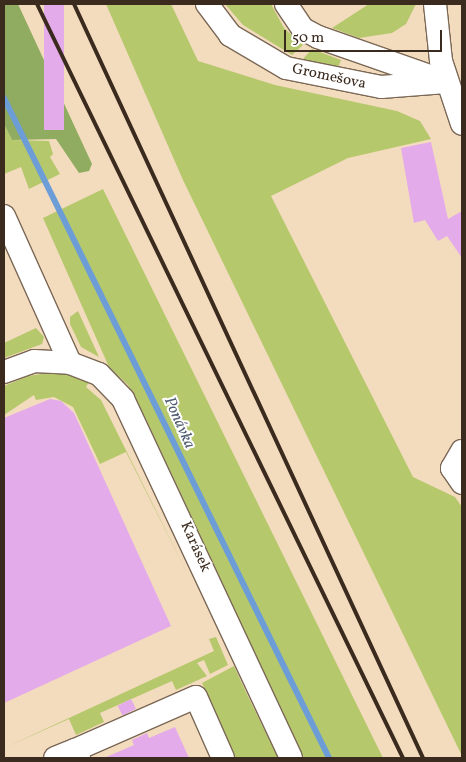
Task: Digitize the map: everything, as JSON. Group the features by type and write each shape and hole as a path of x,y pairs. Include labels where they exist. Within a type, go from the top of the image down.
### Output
{"street":[{"name":"Gromešova","path":"207,4 230,35 286,68 381,88 446,82"},
{"name":"Gromešova","path":"286,4 298,23 318,37 446,82"},
{"path":"435,4 446,82 462,124"},
{"path":"4,216 70,363"},
{"name":"Karásek","path":"4,372 34,361 70,363 99,374 129,408 291,758"},
{"path":"70,755 196,696 223,758"}],"green space":[{"path":"4,4 18,4 92,164 89,171 79,173 56,139 12,140 4,124"},
{"path":"106,4 171,4 198,61 275,85 397,111 420,121 431,139 348,158 271,196 413,477 455,497 462,507 462,756 183,180"},
{"path":"225,4 271,4 284,28 303,45 292,55 243,25"},
{"path":"369,4 416,4 406,24 392,33 359,38 332,28"},
{"path":"312,49 341,60 338,68 302,60"},
{"path":"4,124 12,140 49,141 53,154 50,157 60,174 29,189 21,167 4,174"},
{"path":"103,189 383,758 304,758 144,415 128,385 109,367 43,218"},
{"path":"78,311 99,357 81,347 70,324 70,317"},
{"path":"36,328 44,337 42,344 4,358 4,343"},
{"path":"61,371 89,382 86,387 101,400 189,577 126,452 100,464 73,407 54,397 36,400 34,395 4,415 4,386 28,376"},
{"path":"216,637 228,665 210,674 204,660 197,663 207,676 176,690 172,681 100,713 104,722 76,735 69,719 4,748 214,651 209,639"},
{"path":"234,666 278,758 236,758 202,683"}],"building":[{"path":"44,4 64,4 64,130 44,130"},
{"path":"431,142 448,219 462,211 462,258 447,236 438,241 425,220 414,223 401,148"},
{"path":"50,399 61,401 74,413 171,626 4,703 4,418"},
{"path":"131,699 136,709 123,716 118,706"},
{"path":"175,727 189,758 104,758 134,745 132,740 147,733 149,738"}],"waterway":[{"name":"Ponávka","path":"4,98 329,758"}],"railway":[{"path":"37,4 403,758"},
{"path":"74,4 423,758"}]}
